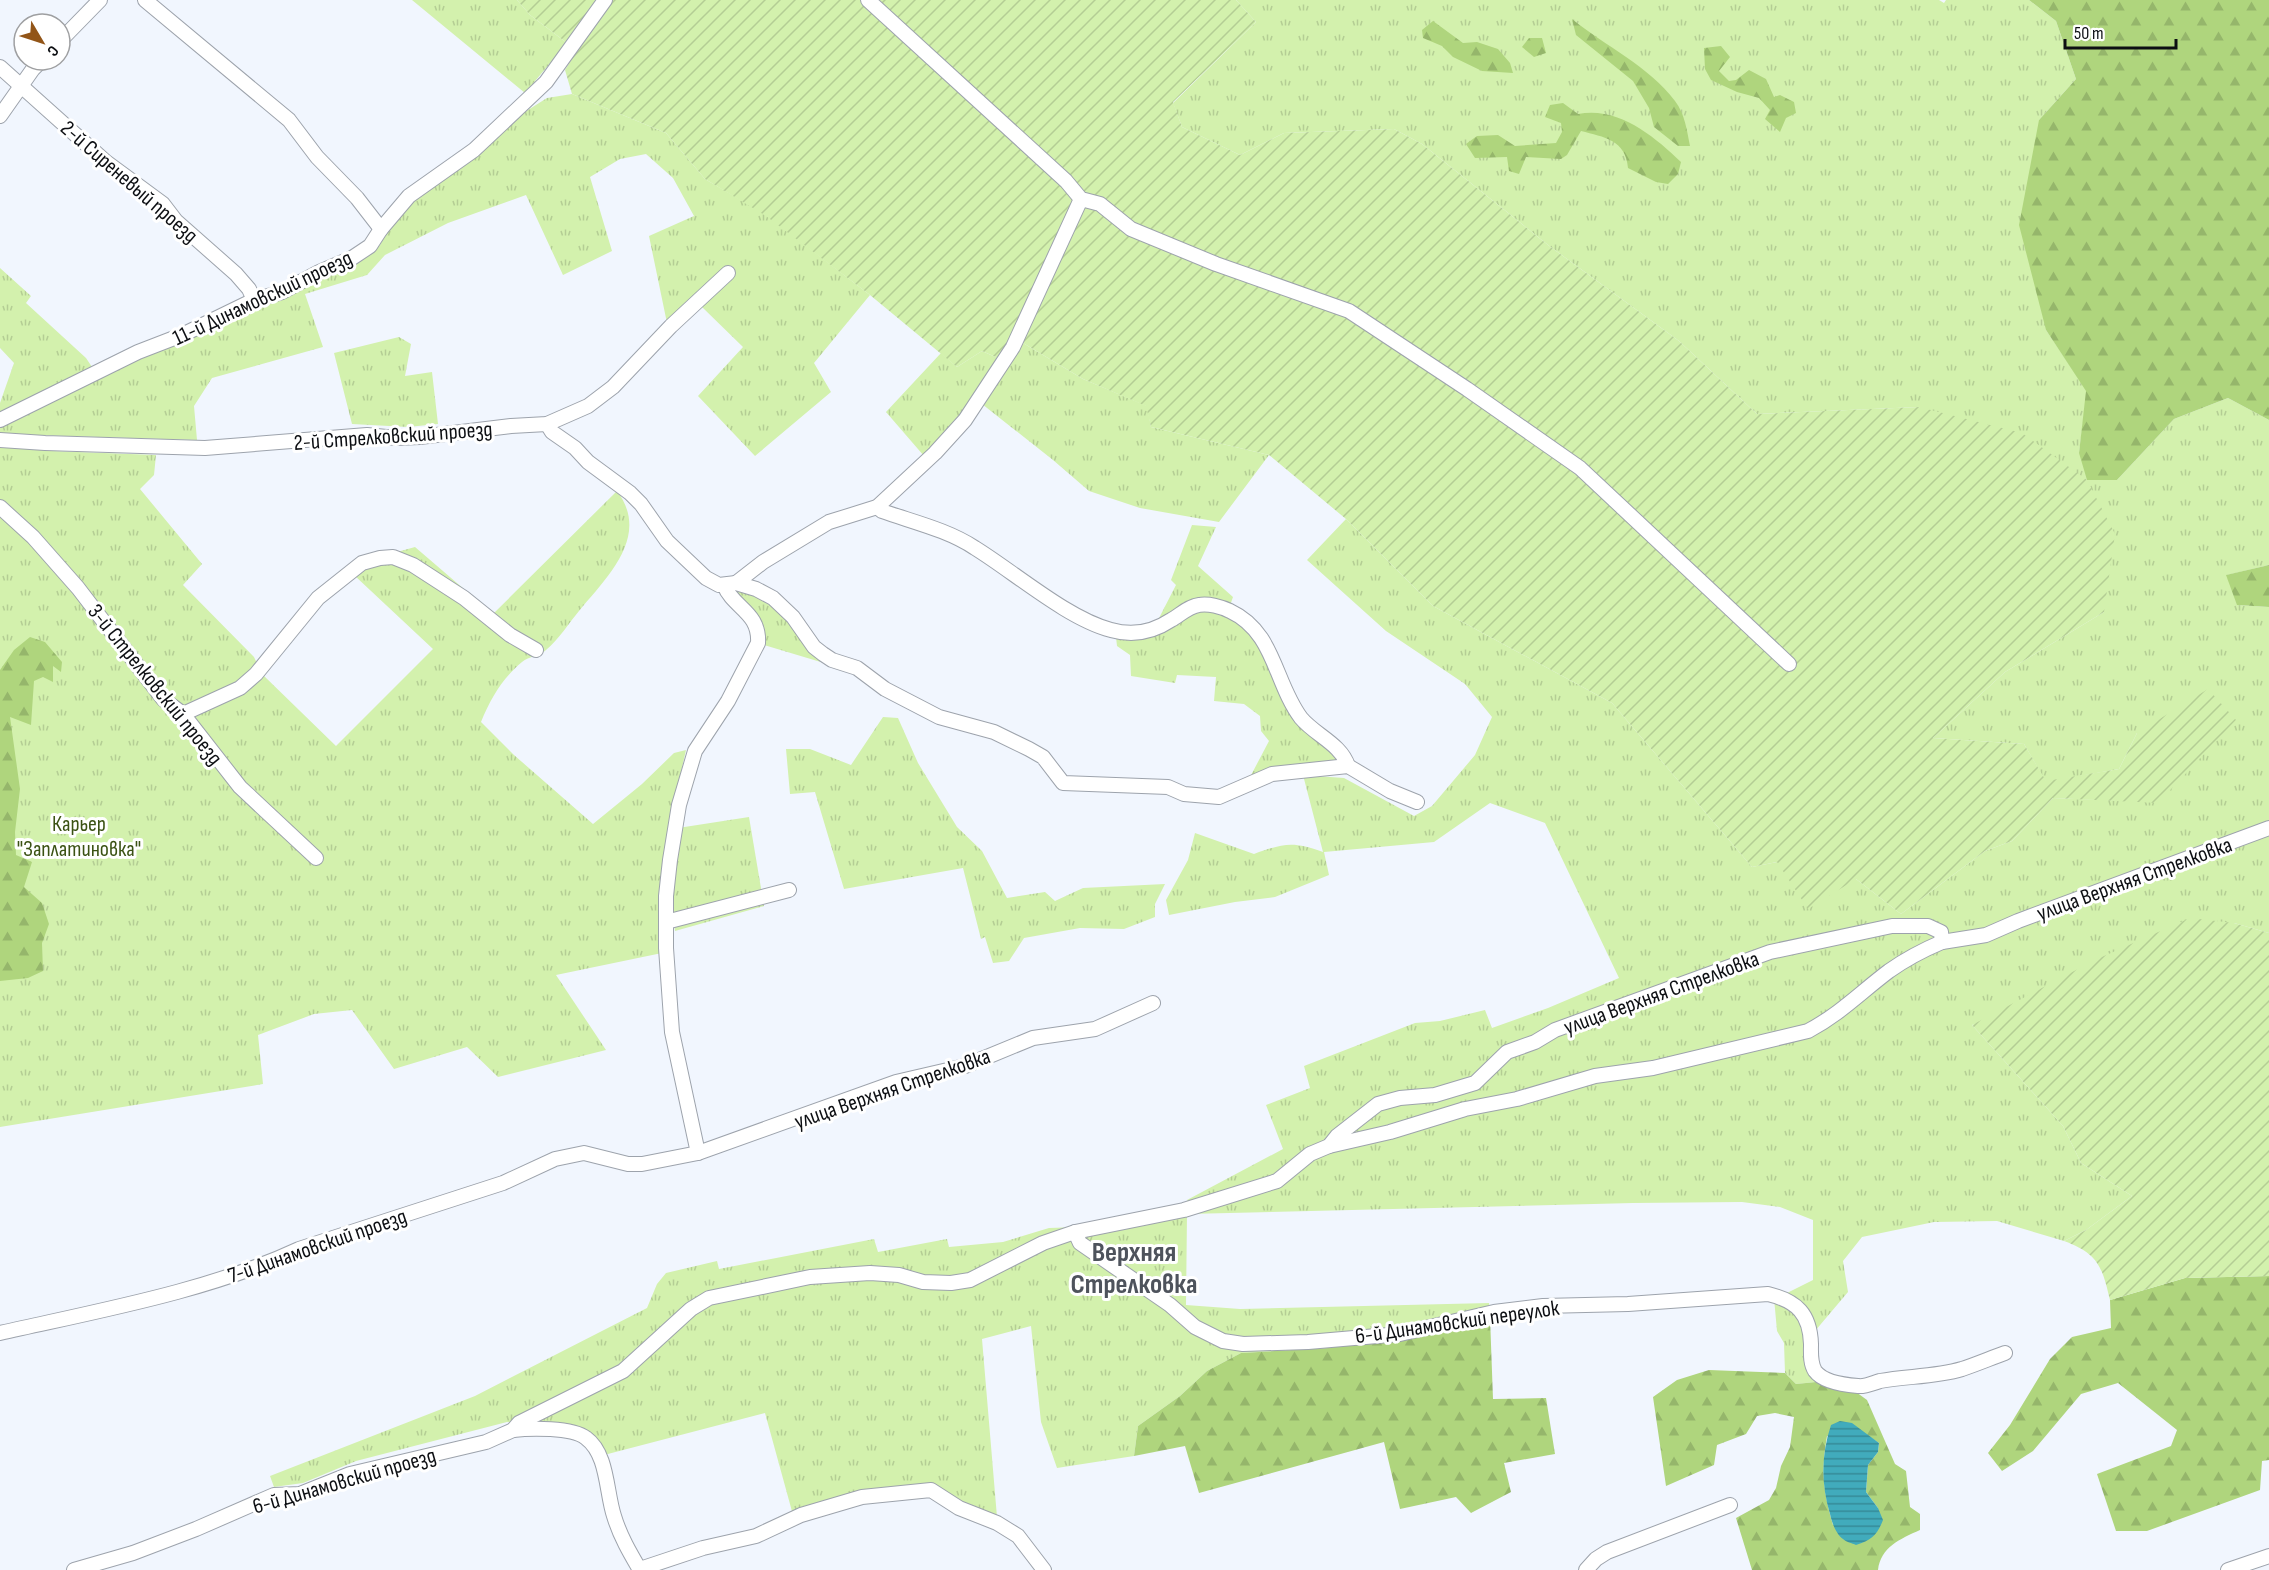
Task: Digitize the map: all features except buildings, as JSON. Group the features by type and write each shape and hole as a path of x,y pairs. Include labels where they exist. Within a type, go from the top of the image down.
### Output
{"street":[{"path":"72,29 100,0"},
{"path":"145,0 289,120 317,157 357,198 381,229"},
{"name":"11-й Динамовский проезд","path":"0,420 138,352 182,335 254,300 282,292 319,272 352,258 369,246 409,196 474,150 546,82 605,0"},
{"path":"868,0 1058,174 1081,199 1100,204 1131,229 1216,264 1349,311 1369,324 1580,468 1789,664"},
{"name":"2-й Сиреневый проезд","path":"0,67 105,162 163,204 176,221 236,274 249,289 254,300"},
{"path":"0,116 32,72"},
{"path":"698,1153 672,1032 666,922 670,860 679,805 687,774 695,751 728,701 758,643 755,622 727,592 730,584 829,522 877,507 935,453 965,420 1013,347 1081,199"},
{"name":"2-й Стрелковский проезд","path":"0,440 205,448 367,435 396,438 420,437 547,424 588,406 614,387 671,326 728,273"},
{"path":"547,424 552,432 575,448 588,462 630,493 641,504 667,541 706,578 719,585 730,584 756,589 773,598 793,617 814,647 832,660 857,668 885,689 939,717 994,732 1029,749 1043,757 1063,783 1168,787 1184,794 1219,797 1272,774 1348,766 1390,791 1417,802"},
{"name":"3-й Стрелковский проезд","path":"0,507 33,537 78,588 163,699 183,714 240,787 316,858"},
{"path":"877,507 882,511 962,540 1095,626 1134,634 1159,627 1184,611 1199,605 1229,610 1242,618 1266,642 1279,678 1303,720 1346,759 1348,766"},
{"path":"183,714 240,688 256,674 318,598 362,563 380,558 393,557 413,565 464,598 510,635 536,650"},
{"name":"улица Верхняя Стрелковка","path":"1075,1233 1184,1210 1277,1180 1310,1154 1329,1146 1336,1136 1378,1104 1400,1098 1435,1095 1475,1083 1507,1052 1535,1042 1555,1030 1770,952 1892,926 1928,926 1941,932 1942,942 1986,935 2269,828"},
{"path":"666,922 789,890"},
{"path":"1329,1146 1390,1132 1465,1109 1517,1099 1595,1076 1653,1068 1808,1031 1831,1019 1889,971 1916,953 1942,942"},
{"name":"улица Верхняя Стрелковка","path":"628,1164 642,1164 698,1153 896,1082 965,1066 1033,1038 1095,1029 1153,1003"},
{"name":"7-й Динамовский проезд","path":"0,1333 124,1305 213,1281 273,1261 299,1249 503,1183 555,1159 584,1154 628,1164"},
{"name":"6-й Динамовский переулок","path":"1075,1233 1080,1243 1170,1305 1195,1327 1210,1336 1242,1344 1308,1342 1400,1334 1494,1312 1543,1306 1628,1304 1768,1294 1782,1297 1798,1307 1807,1318 1814,1370 1820,1376 1832,1381 1860,1387 1961,1369 2005,1353"},
{"name":"6-й Динамовский проезд","path":"513,1430 529,1417 623,1371 691,1309 709,1298 810,1277 870,1273 899,1275 923,1282 951,1283 970,1280 1043,1243 1075,1233"},
{"name":"6-й Динамовский проезд","path":"74,1570 134,1553 274,1495 300,1494 350,1474 486,1442 513,1430 526,1429 571,1432 586,1437 600,1455 614,1516 629,1554 640,1570"},
{"path":"640,1570 703,1548 756,1536 801,1515 851,1500 931,1490 959,1508 997,1523 1018,1536 1044,1570"},
{"path":"1586,1570 1596,1559 1607,1552 1730,1505"},
{"path":"2228,1570 2269,1556"}],"green space":[{"path":"412,0 517,0 530,15 567,43 525,93"},
{"path":"517,0 597,0 567,43 530,15"},
{"path":"613,0 1236,0 1256,22 1173,102 1182,127 1240,155 1284,133 1394,129 1422,144 1548,245 1679,341 1757,414 1919,407 2022,433 2087,480 2115,534 2104,612 2005,672 1933,738 2024,744 2046,781 2119,769 2137,733 2208,689 2236,720 2158,803 2053,798 2012,841 1985,851 1901,914 1856,879 1808,909 1777,862 1752,867 1612,703 1433,606 1346,519 1269,455 1151,427 1146,406 1083,379 1023,343 1000,359 982,351 957,367 870,295 766,216 705,179 666,133 572,94 565,70 584,39"},
{"path":"1236,0 1939,0 1944,3 1946,0 2029,0 2056,21 2076,79 2039,120 2046,330 2087,391 2079,453 2117,480 2174,419 2228,398 2269,420 2269,565 2227,575 2238,605 2269,607 2269,933 2234,923 1972,1025 2063,1126 2081,1163 2132,1196 2086,1230 2064,1241 1997,1221 1934,1222 1862,1237 1843,1261 1848,1292 1815,1331 1809,1311 1787,1293 1813,1280 1813,1220 1780,1207 1742,1202 1633,1203 1187,1214 1186,1305 1240,1309 1489,1303 1490,1317 1328,1348 1241,1353 1207,1371 1180,1396 1138,1426 1134,1456 1057,1468 1041,1422 1031,1326 982,1339 997,1517 962,1504 938,1489 793,1515 765,1413 604,1455 575,1428 507,1422 356,1461 303,1483 274,1487 270,1476 475,1396 647,1308 657,1284 666,1273 717,1261 719,1269 874,1239 878,1252 947,1239 949,1247 1003,1242 1049,1228 1078,1227 1189,1203 1187,1200 1283,1149 1266,1105 1310,1088 1304,1066 1415,1023 1440,1021 1485,1010 1492,1028 1548,1008 1619,978 1545,823 1490,803 1434,842 1324,852 1329,875 1275,897 1169,915 1166,900 1188,860 1195,833 1254,854 1288,845 1304,846 1323,852 1303,775 1344,778 1414,816 1432,806 1475,755 1492,717 1465,684 1386,631 1307,560 1346,519 1433,606 1612,703 1752,867 1777,862 1856,879 1901,914 1985,851 2012,841 2053,798 2158,802 2137,733 2119,769 2046,782 2024,744 1933,738 2005,672 2104,612 1919,407 1757,414 1679,341 1548,245 1422,144 1394,129 1284,133 1240,155 1182,127 1173,103 1256,22"},
{"path":"2029,0 2269,0 2269,420 2228,398 2174,419 2117,480 2087,480 2079,453 2086,391 2046,330 2019,225 2039,120 2076,79 2056,21"},
{"path":"1572,19 1653,77 1681,111 1690,146 1678,146 1654,127 1649,108 1633,81 1576,35"},
{"path":"1433,21 1463,43 1477,42 1498,49 1510,63 1513,73 1482,71 1453,57 1442,46 1423,38 1422,30"},
{"path":"1529,38 1542,38 1546,53 1534,57 1522,47"},
{"path":"1721,46 1730,57 1719,71 1729,81 1736,80 1749,70 1766,79 1774,97 1780,95 1794,102 1796,113 1786,118 1780,132 1765,119 1770,110 1759,98 1737,92 1711,80 1705,69 1704,48"},
{"path":"572,94 666,133 705,179 766,215 870,295 814,363 831,392 755,456 698,396 743,347 702,307 676,330 667,323 649,236 694,216 673,178 646,154 620,159 590,177 612,251 563,275 526,195 448,223 385,255 367,275 305,294 323,347 212,378 194,406 197,440 0,434 0,427 141,358 367,257 380,245 387,232 411,202 520,115 547,98"},
{"path":"1563,103 1578,114 1607,114 1647,133 1681,162 1678,174 1668,184 1656,182 1628,168 1623,151 1612,141 1581,131 1567,155 1561,159 1526,157 1519,174 1509,171 1507,157 1475,158 1466,144 1477,136 1498,135 1515,146 1556,143 1562,132 1561,123 1545,117 1550,105"},
{"path":"0,268 31,296 26,303 86,358 94,370 0,415 0,403 14,363 0,348"},
{"path":"399,337 411,344 405,376 432,372 438,424 408,427 352,424 334,353"},
{"path":"1023,343 1083,379 1147,406 1151,427 1269,455 1219,522 1140,508 1089,491 982,404"},
{"path":"982,351 1000,359 959,417 924,456 886,412 941,353 957,367"},
{"name":"Карьер \"Заплатиновка\"","path":"0,446 52,451 156,455 154,475 140,489 202,564 183,585 254,657 262,674 336,746 433,649 355,576 390,554 415,547 493,614 617,491 626,508 629,524 627,540 621,555 602,584 555,641 544,652 522,662 503,682 481,722 514,755 593,824 642,784 674,753 686,750 674,803 662,953 556,975 606,1050 498,1077 467,1047 394,1069 352,1010 314,1014 258,1035 263,1084 0,1127"},
{"path":"1192,525 1216,527 1198,566 1233,597 1227,614 1261,643 1275,677 1331,747 1339,761 1249,779 1269,741 1261,731 1260,716 1244,704 1214,701 1216,677 1177,675 1175,683 1131,676 1130,655 1117,646 1116,637 1157,622 1176,585 1171,580"},
{"path":"2269,565 2269,607 2237,605 2226,575"},
{"path":"731,589 741,590 772,602 824,663 764,645"},
{"path":"30,637 45,642 62,662 61,672 53,666 53,682 43,677 34,681 31,725 10,717 20,789 15,832 16,855 32,862 24,887 42,903 49,924 42,943 43,971 28,978 0,981 0,670 14,650"},
{"path":"883,717 898,718 918,763 957,827 982,851 1007,898 1045,892 1055,901 1083,888 1165,884 1155,904 1155,917 1124,929 1080,928 1024,938 1009,961 993,963 985,937 981,939 963,868 844,889 815,792 790,794 786,749 810,749 851,765"},
{"path":"749,817 764,906 675,931 671,897 678,828"},
{"path":"2190,918 2234,923 2269,933 2269,1276 2185,1278 2110,1300 2097,1263 2085,1251 2064,1241 2086,1230 2132,1196 2081,1163 2063,1126 1972,1025 2095,960"},
{"path":"2269,1276 2269,1460 2262,1461 2260,1490 2147,1531 2116,1531 2097,1474 2171,1446 2177,1430 2118,1383 2081,1394 2033,1451 2002,1471 1988,1453 2010,1425 2050,1359 2072,1337 2111,1328 2110,1300 2185,1278"},
{"path":"1774,1298 1788,1305 1797,1314 1802,1324 1811,1370 1816,1382 1796,1384 1785,1373 1784,1343 1777,1331"},
{"path":"1490,1317 1493,1399 1546,1398 1555,1454 1504,1463 1511,1492 1471,1513 1456,1497 1400,1509 1384,1442 1199,1493 1185,1446 1134,1456 1138,1426 1180,1396 1207,1371 1241,1353 1328,1348"},
{"path":"1709,1370 1785,1373 1796,1384 1816,1382 1856,1392 1867,1400 1895,1464 1906,1471 1910,1507 1920,1514 1920,1530 1887,1550 1878,1570 1752,1570 1736,1518 1769,1500 1776,1488 1781,1466 1790,1447 1794,1417 1775,1413 1757,1416 1746,1434 1717,1445 1714,1465 1666,1486 1653,1397 1677,1380","holes":["1865,1434 1879,1443 1878,1452 1868,1465 1866,1492 1878,1508 1833,1525 1824,1481 1827,1436"]}],"water":[{"path":"1840,1421 1852,1423 1879,1443 1878,1452 1868,1465 1866,1492 1878,1508 1883,1520 1873,1536 1856,1545 1844,1540 1836,1531 1825,1492 1823,1470 1828,1436 1831,1425"}],"district":[{"name":"Верхняя Стрелковка","path":"1134,1267"}]}
